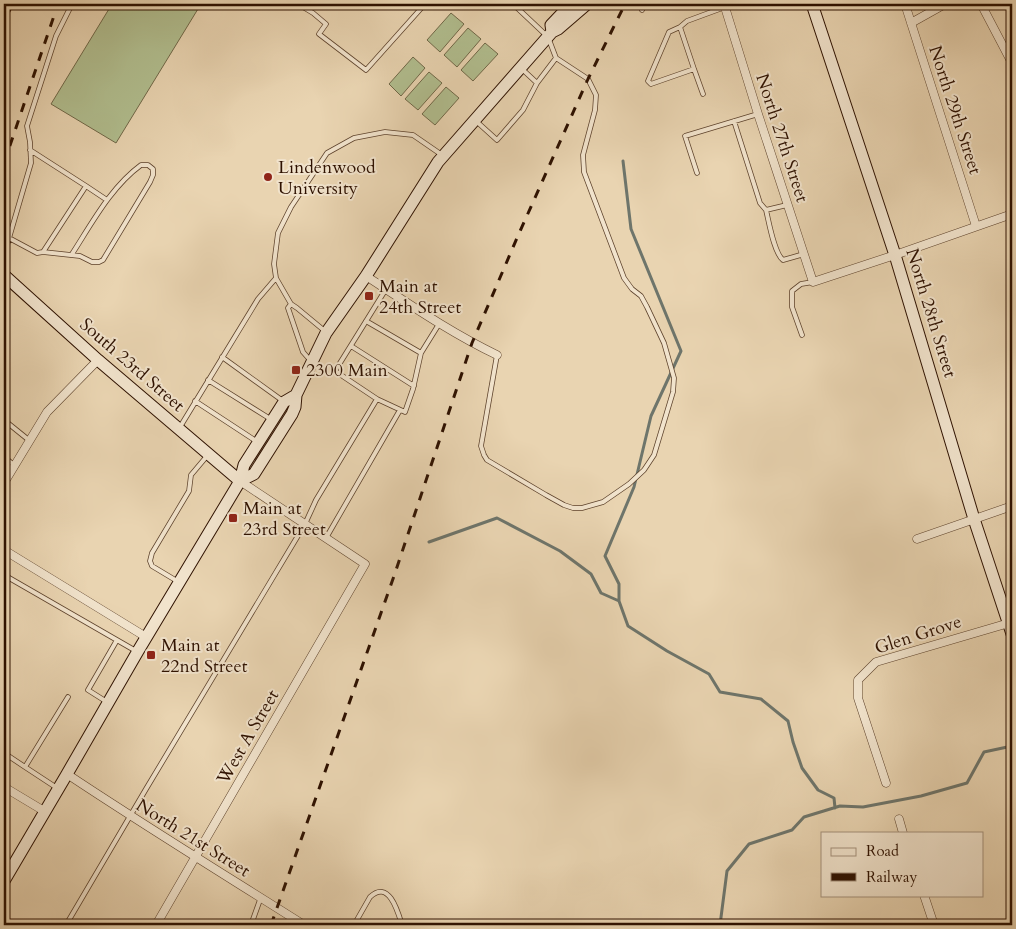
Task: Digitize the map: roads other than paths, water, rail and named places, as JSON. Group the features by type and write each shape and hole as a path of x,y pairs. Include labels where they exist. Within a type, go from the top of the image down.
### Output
{"main road":[{"path":"4,10 7,4"},
{"path":"550,34 551,25 569,4"},
{"path":"240,481 254,474 292,414 296,395 326,333 366,276 438,162 550,34 587,4"},
{"name":"North 28th Street","path":"812,4 895,256 974,519 1010,628"},
{"name":"South 23rd Street","path":"4,275 98,360 240,481"},
{"path":"4,881 146,637 240,481 244,465 284,402 296,395"}],"street":[{"name":"North 29th Street","path":"905,4 976,226"},
{"path":"911,23 945,4"},
{"path":"981,4 1012,63"},
{"name":"North 27th Street","path":"724,5 813,282"},
{"path":"813,282 895,256 1012,214"},
{"path":"366,276 440,324 497,355"},
{"path":"4,483 48,412 98,360"},
{"path":"240,481 326,538"},
{"path":"918,539 1012,506"},
{"name":"West A Street","path":"156,925 365,564 326,538"},
{"path":"4,550 146,637"},
{"name":"Glen Grove","path":"886,783 858,698 858,680 876,662 1010,628"},
{"name":"North 21st Street","path":"67,774 130,817 196,856 304,925"},
{"path":"4,787 44,811"},
{"path":"899,820 903,832"},
{"path":"924,896 934,925"}],"lane":[{"path":"4,251 31,163 27,126 56,36 72,4"},
{"path":"298,4 326,24 319,34 366,70 425,4"},
{"path":"497,355 481,446 487,460 546,495 573,508 582,508 603,502 629,484 644,470 654,455 673,392 674,378 664,343 647,307 641,296 632,289 624,278 584,172 583,155 595,110 596,94 588,79 556,58 550,34 513,4"},
{"path":"642,10 645,4"},
{"path":"694,69 651,84 648,81 670,32 687,21 724,5"},
{"path":"680,27 703,94"},
{"path":"475,121 497,140 524,110 537,83 556,58"},
{"path":"521,68 537,83"},
{"path":"697,173 685,136 758,114"},
{"path":"734,121 760,203 766,210 779,257 783,260 804,254"},
{"path":"326,333 291,304 276,278 274,264 278,233 291,207 327,153 354,138 385,132 413,135 444,156"},
{"path":"30,150 108,200"},
{"path":"9,238 37,253 72,254 92,262 99,262 103,260 150,182 153,169 148,165 141,165 134,170 108,200 72,254"},
{"path":"43,252 86,186"},
{"path":"766,210 788,205"},
{"path":"179,429 258,299 276,278"},
{"path":"802,335 792,307 792,291 801,284 813,282"},
{"path":"386,289 335,371 377,399 405,412 414,386 421,353 440,324"},
{"path":"291,304 288,308 302,352 312,362"},
{"path":"366,321 421,353"},
{"path":"351,346 414,386"},
{"path":"222,357 284,402"},
{"path":"4,361 4,370"},
{"path":"208,380 272,420"},
{"path":"66,925 306,524 316,500 377,399"},
{"path":"195,401 259,443"},
{"path":"326,538 400,410"},
{"path":"4,420 30,441"},
{"path":"179,582 152,566 150,561 152,553 189,491 191,476 208,454"},
{"path":"4,457 14,466"},
{"path":"4,575 138,651"},
{"path":"108,702 88,690 117,640"},
{"path":"25,767 68,697"},
{"path":"4,753 58,789"},
{"path":"354,925 370,897 378,892 383,892 392,898 402,925"},
{"path":"251,925 261,897"}],"waterway":[{"path":"619,601 619,584 605,556 634,487 651,416 681,351 631,229 623,161"},
{"path":"429,542 497,518 560,551 591,574 601,593 619,601 628,626 667,651 709,674 720,692 761,699 788,721 802,768 818,790 834,798 835,808"},
{"path":"720,925 727,871 749,844 792,830 804,817 840,806 863,807 921,796 967,783 984,752 1012,746"}],"railway":[{"path":"4,163 58,4"},
{"path":"271,925 394,576 472,343 588,79 625,4"}],"place":[{"name":"Lindenwood University","path":"268,177"},
{"name":"Main at 24th Street","path":"369,296"},
{"name":"2300 Main","path":"296,370"},
{"name":"Main at 23rd Street","path":"233,518"},
{"name":"Main at 22nd Street","path":"151,655"}]}
